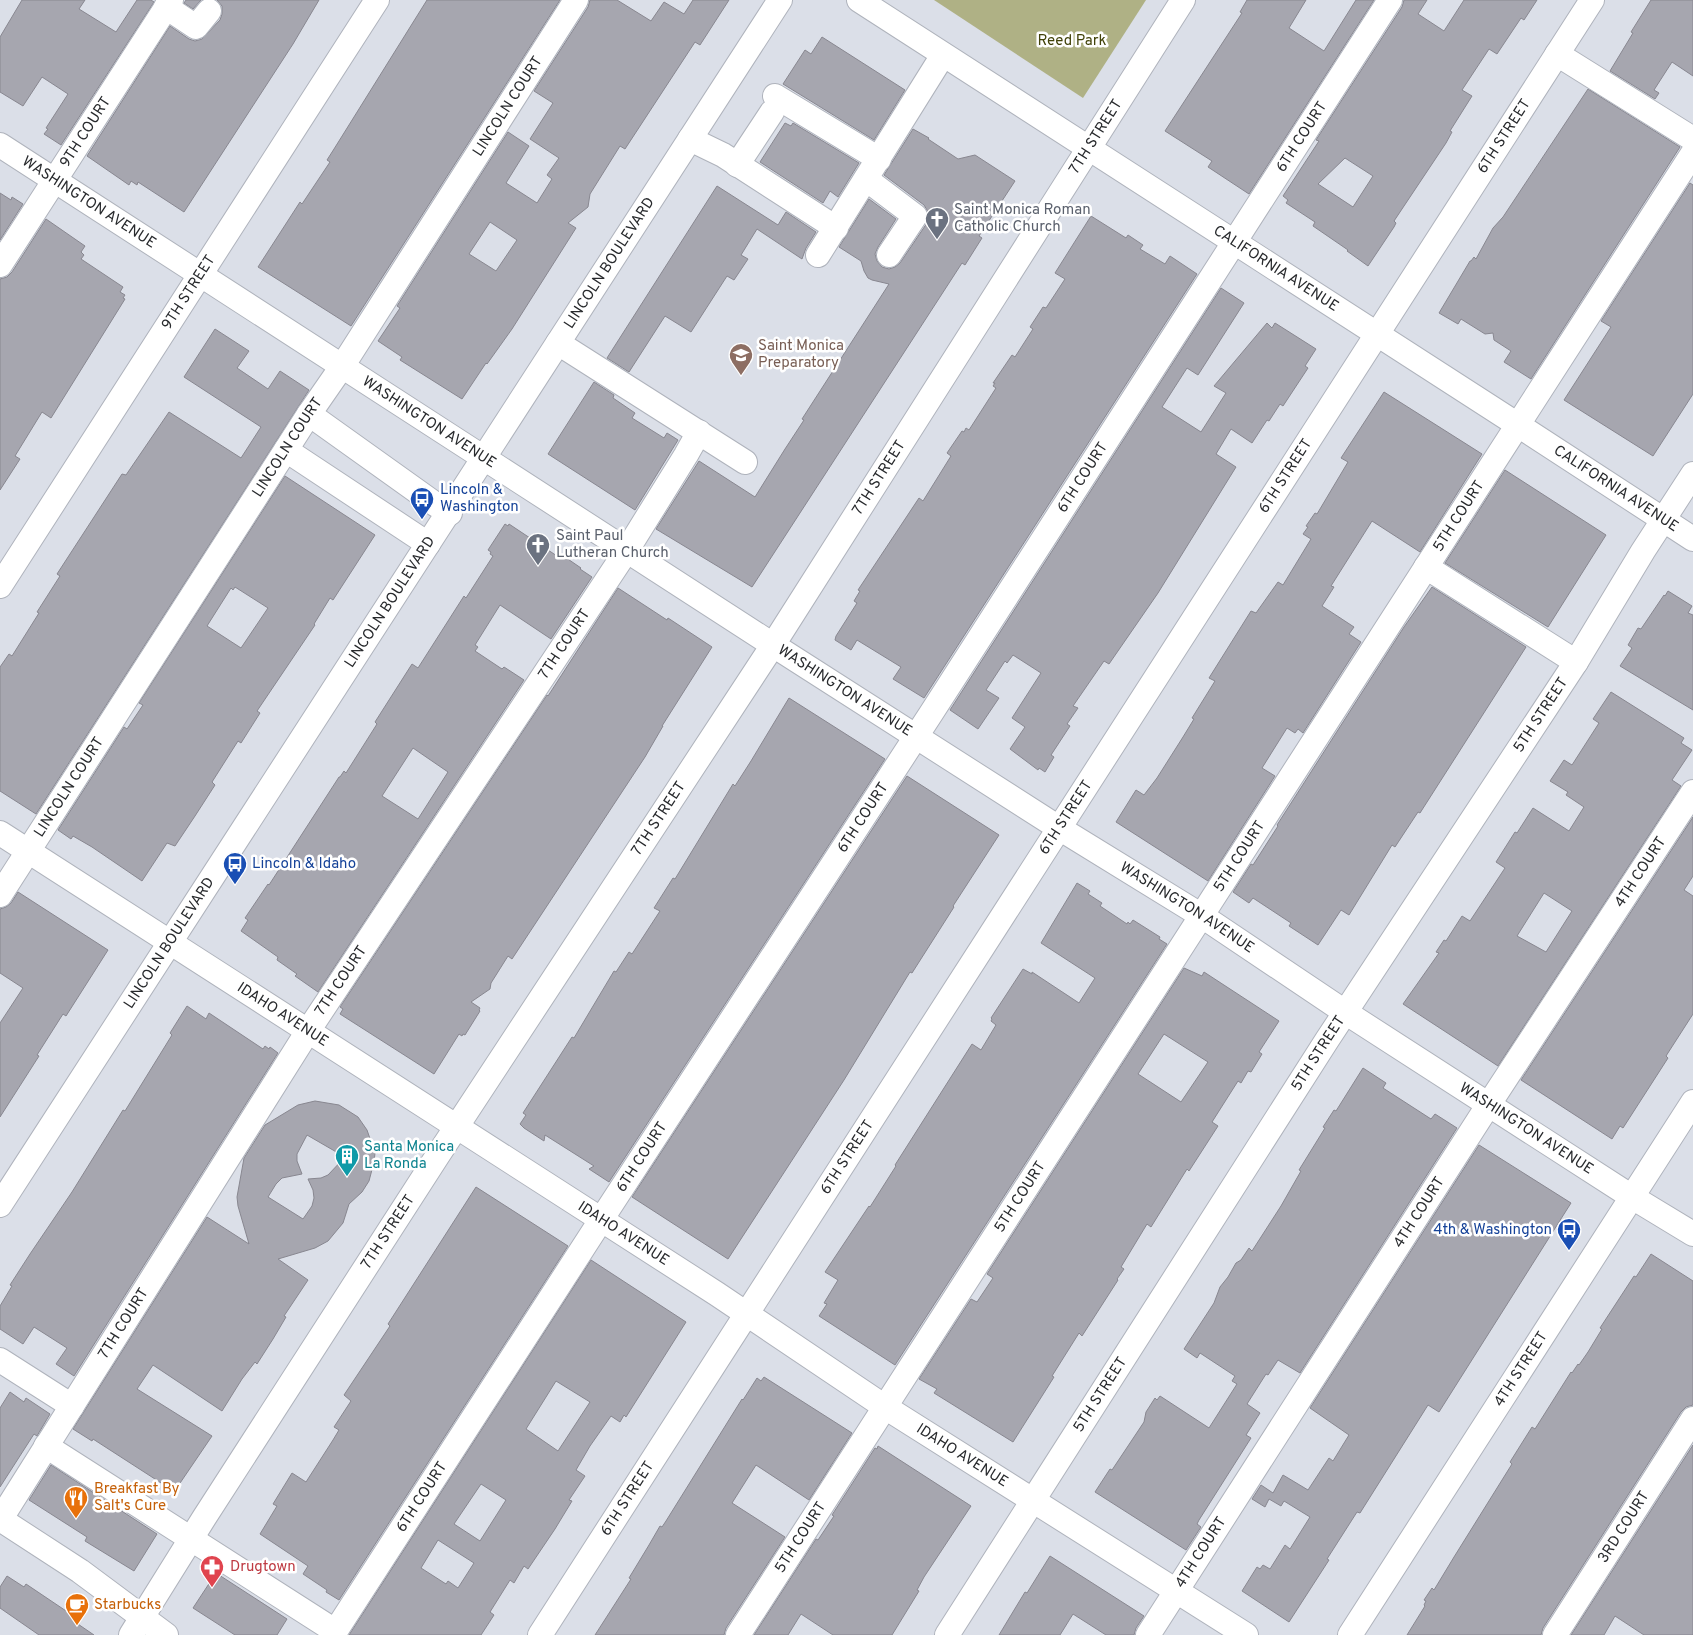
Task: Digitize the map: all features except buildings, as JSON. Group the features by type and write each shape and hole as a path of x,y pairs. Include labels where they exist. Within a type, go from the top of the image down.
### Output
{"street":[{"name":"9TH STREET","path":"3,577 200,276 377,0"},
{"name":"LINCOLN COURT","path":"0,894 309,414 343,365 576,0"},
{"name":"LINCOLN BOULEVARD","path":"0,1205 428,544 450,513 780,0"},
{"name":"CALIFORNIA AVENUE","path":"859,0 1693,539"},
{"name":"7TH STREET","path":"136,1626 456,1127 772,645 1183,0"},
{"name":"6TH COURT","path":"334,1633 916,736 1233,241 1390,0"},
{"name":"6TH STREET","path":"540,1635 1592,0"},
{"path":"168,3 196,27 209,11"},
{"name":"9TH COURT","path":"0,266 168,3"},
{"path":"818,255 944,54"},
{"path":"1557,54 1693,139"},
{"path":"738,165 774,104 879,159"},
{"path":"690,139 718,152 836,228"},
{"name":"WASHINGTON AVENUE","path":"0,145 200,276 343,365 484,459 772,645 1059,828 1202,916 1345,1012 1693,1234"},
{"name":"5TH COURT","path":"738,1635 1693,153"},
{"path":"866,179 915,216 890,255"},
{"path":"558,344 745,462"},
{"path":"309,414 450,513"},
{"name":"7TH COURT","path":"0,1520 308,1031 626,550 700,432"},
{"path":"286,450 428,544"},
{"name":"5TH STREET","path":"947,1635 1345,1012 1576,662 1662,520 1693,474"},
{"path":"1426,567 1576,662"},
{"name":"4TH COURT","path":"1148,1635 1489,1104 1693,792"},
{"name":"IDAHO AVENUE","path":"0,833 601,1220 885,1406 1246,1635"},
{"name":"4TH STREET","path":"1350,1635 1693,1102"},
{"path":"0,1360 72,1406"},
{"name":"3RD COURT","path":"1555,1635 1693,1419"},
{"path":"46,1446 192,1538 334,1633"},
{"path":"0,1520 80,1571 136,1626 166,1635"}],"green space":[{"name":"Reed Park","path":"934,0 1146,0 1083,98"}],"place":[{"name":"Saint Monica Roman Catholic Church","path":"937,240"},
{"name":"Saint Monica Preparatory","path":"741,376"},
{"name":"Lincoln & Washington","path":"422,520"},
{"name":"Saint Paul Lutheran Church","path":"538,566"},
{"name":"Lincoln & Idaho","path":"235,885"},
{"name":"Santa Monica La Ronda","path":"347,1177"},
{"name":"4th & Washington","path":"1569,1251"},
{"name":"Breakfast By Salt's Cure","path":"76,1519"},
{"name":"Drugtown","path":"212,1588"},
{"name":"Starbucks","path":"77,1626"}]}
